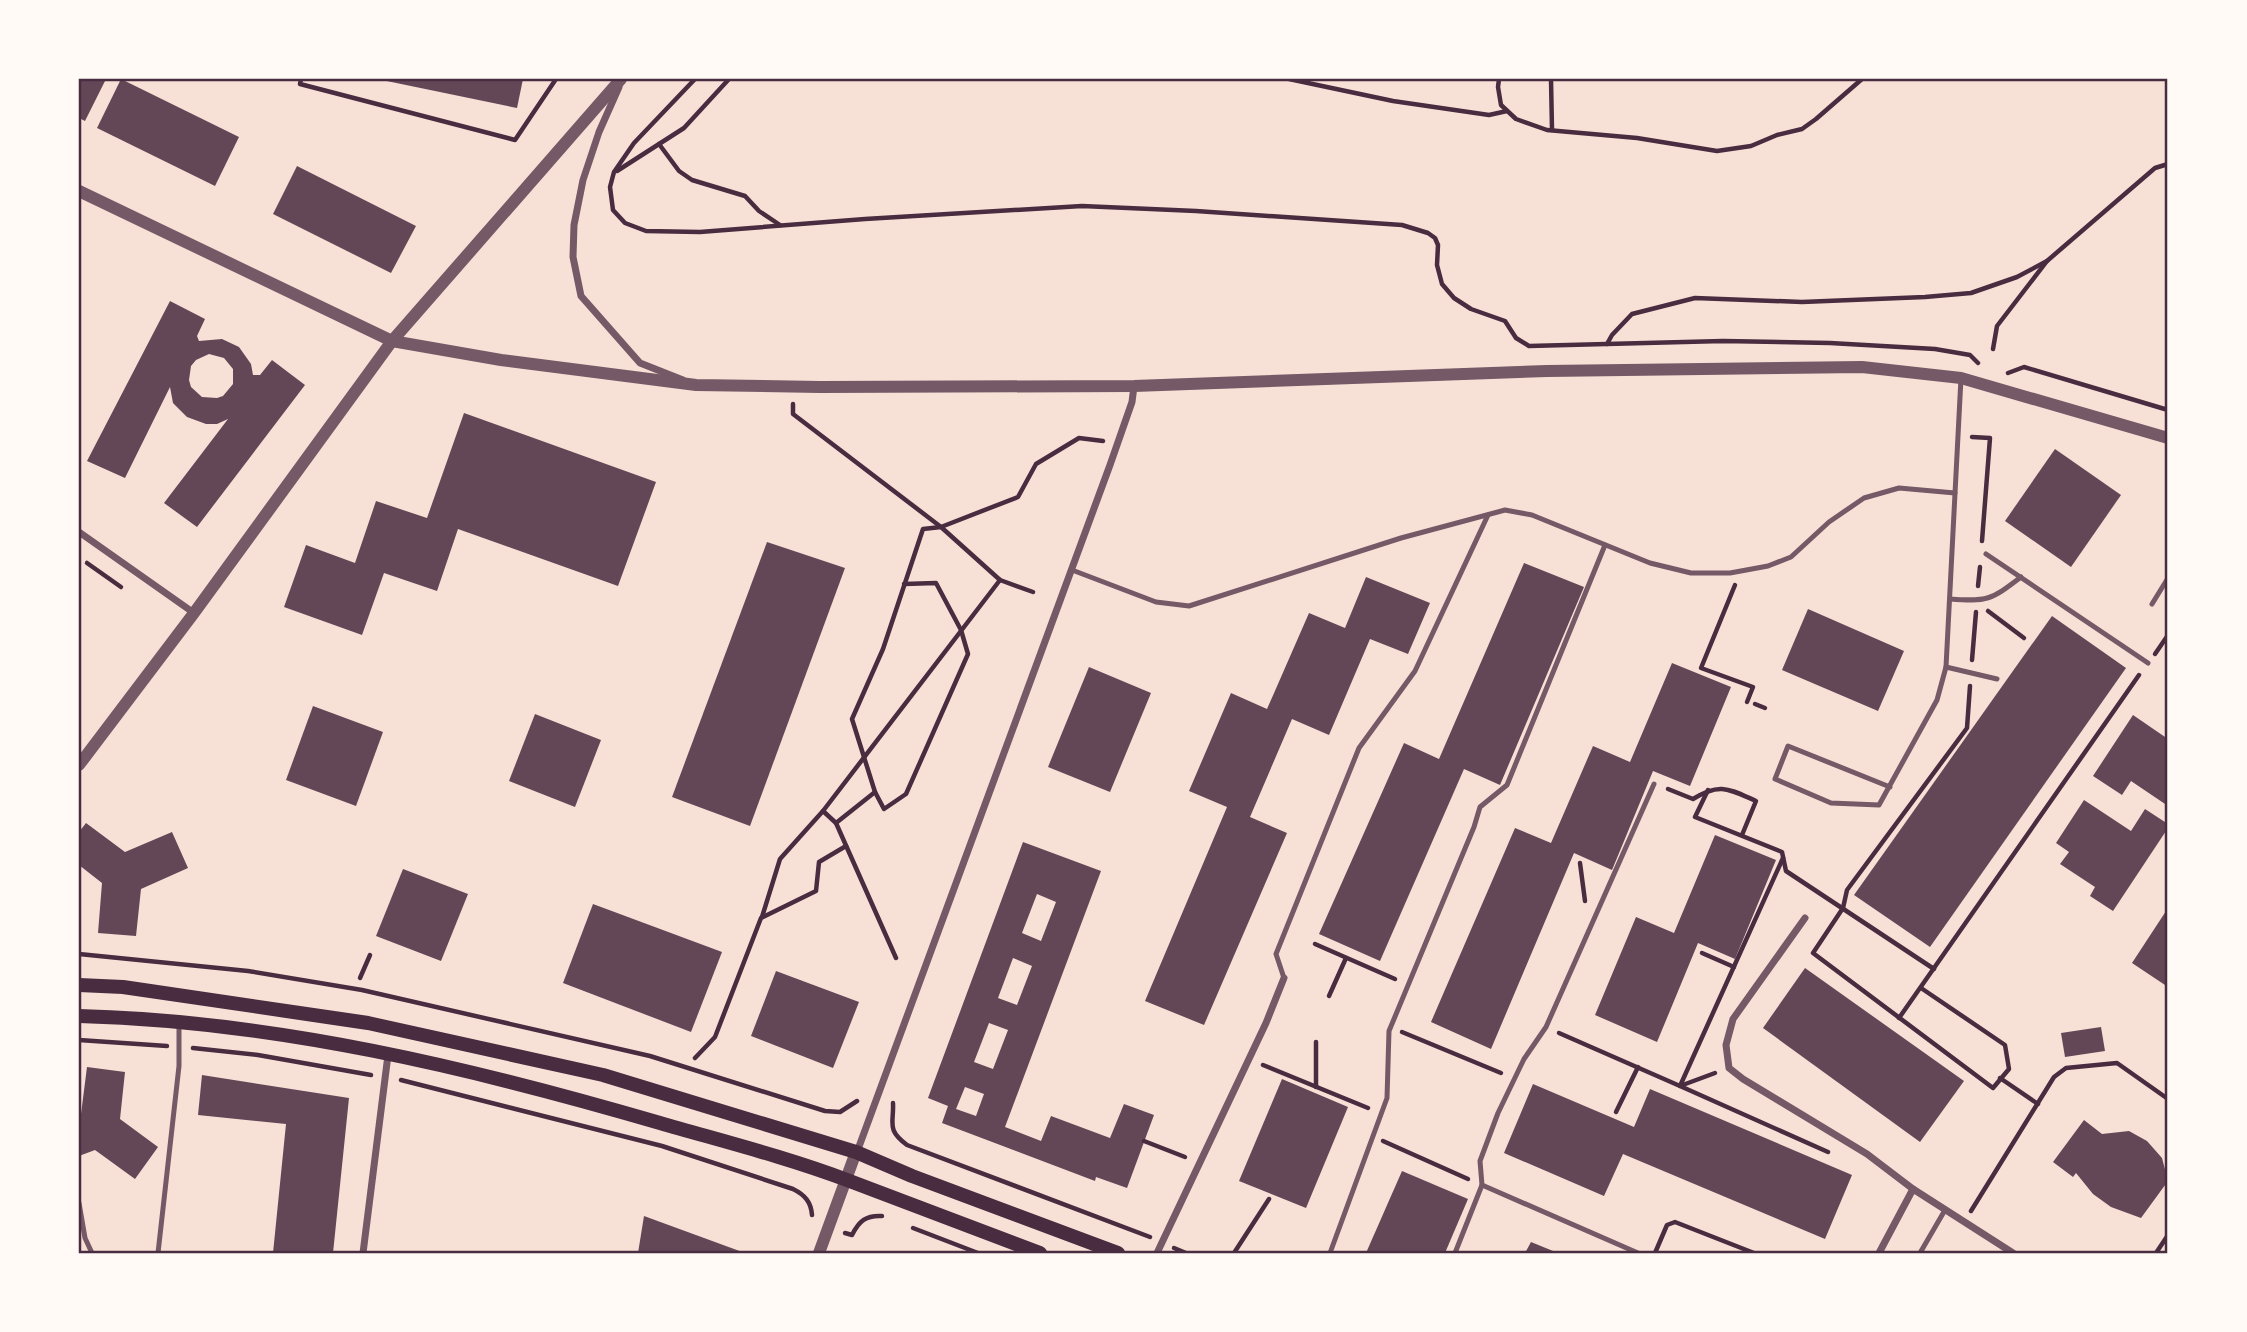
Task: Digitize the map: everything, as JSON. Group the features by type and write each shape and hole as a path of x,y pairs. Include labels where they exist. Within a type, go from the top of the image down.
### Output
{"main road":[{"path":"79,985 135,989 368,1023 603,1075 856,1152 912,1176 1118,1253"},
{"path":"79,1016 179,1021 286,1036 388,1055 592,1103 846,1180 1040,1253"}],"street":[{"path":"79,765 194,613 392,341 622,79"},
{"path":"622,79 599,132 574,225 573,257 581,296 640,363 696,385"},
{"path":"79,191 392,341 501,360 696,385 1134,386 1547,371 1862,368 1961,378 2168,438"},
{"path":"819,1253 1072,570 1132,402 1134,386"},
{"path":"79,532 194,613"},
{"path":"1805,918 1733,1019 1726,1045 1729,1068 1867,1154 1913,1189 2013,1253"},
{"path":"1157,1253 1249,1059 1284,978"},
{"path":"363,1253 388,1055"},
{"path":"1879,1253 1913,1189"}],"lane":[{"path":"1890,787 1788,746 1775,779 1831,803 1879,805 1890,787 1937,700 1946,667 1961,378"},
{"path":"1072,570 1156,603 1189,606 1401,538 1505,510 1532,515 1660,566 1691,573 1730,573 1768,566 1791,557 1829,522 1864,498 1899,488 1955,493"},
{"path":"1284,978 1276,954 1359,748 1415,671 1488,515"},
{"path":"1330,1253 1387,1098 1390,1028 1480,807 1507,785 1605,545"},
{"path":"1986,554 2148,663"},
{"path":"1950,599 1974,601 1994,598 2021,577"},
{"path":"2152,604 2168,578"},
{"path":"1946,667 1997,679"},
{"path":"1455,1253 1482,1185 1480,1161 1498,1113 1524,1059 1546,1027 1654,784"},
{"path":"158,1253 180,1046 179,1021"},
{"path":"1482,1185 1638,1253"},
{"path":"79,1203 85,1238 92,1253"},
{"path":"1920,1253 1945,1210"}],"path":[{"path":"300,79 300,85 514,140 556,79"},
{"path":"695,79 634,144 614,172 610,187 613,210 625,223 646,231 700,232 1082,206 1402,225 1435,238 1442,284 1454,298 1471,309 1505,321 1510,327"},
{"path":"614,172 684,128 729,79"},
{"path":"1289,79 1393,101 1489,115 1507,111"},
{"path":"1499,79 1501,105 1516,120 1552,130 1637,138 1717,151 1751,146 1777,135 1802,129 1862,79"},
{"path":"1551,79 1552,130"},
{"path":"659,144 679,171 692,180 745,196 759,211 781,226"},
{"path":"1993,349 1997,326 2048,261 2155,168 2168,164"},
{"path":"1607,344 1632,314 1695,299 1802,302 1971,293 2017,277 2048,261"},
{"path":"792,387 793,414 941,527 1000,580 1033,592"},
{"path":"904,584 936,583 961,630 968,654 906,794 884,808 875,792 852,719 883,649 904,584 923,529 941,527 1018,497 1036,464 1079,438 1118,443"},
{"path":"87,563 121,587"},
{"path":"695,1058 715,1037 761,918 780,859 823,811 1000,580"},
{"path":"1730,597 1701,668 1753,687 1747,702"},
{"path":"1986,610 2024,638"},
{"path":"1899,1018 2135,681"},
{"path":"1755,704 1765,708"},
{"path":"1654,784 1693,799 1708,790 1724,788 1756,801 1742,835"},
{"path":"1708,790 1695,817 1782,852 1786,871 1934,969"},
{"path":"836,823 875,792"},
{"path":"823,811 836,823 896,958"},
{"path":"1889,833 1847,890 1843,908 1813,953 1993,1088 2009,1069 2005,1045 1921,988"},
{"path":"761,918 816,891 819,862 846,846"},
{"path":"1681,1086 1783,858"},
{"path":"1580,863 1590,930"},
{"path":"1315,944 1381,973"},
{"path":"1702,953 1734,967"},
{"path":"79,954 248,971 362,990 650,1056 825,1111 840,1112 856,1104 861,1092"},
{"path":"359,978 370,956"},
{"path":"1329,996 1346,958"},
{"path":"1390,1028 1515,1079"},
{"path":"1559,1033 1837,1156"},
{"path":"79,1040 180,1046 258,1055 367,1074"},
{"path":"1316,1042 1316,1087"},
{"path":"1249,1059 1382,1113"},
{"path":"1964,1222 2054,1077 2066,1068 2117,1063 2168,1099"},
{"path":"1616,1112 1638,1067"},
{"path":"1681,1086 1729,1068"},
{"path":"2000,1079 2038,1104"},
{"path":"407,1082 662,1146 793,1189 803,1194 812,1206 813,1222"},
{"path":"894,1103 891,1129 907,1144 1149,1237"},
{"path":"1373,1137 1482,1185"},
{"path":"1144,1141 1199,1163"},
{"path":"1234,1253 1269,1199"},
{"path":"852,1235 865,1217 887,1217"},
{"path":"1655,1253 1667,1225 1675,1222 1754,1253"},
{"path":"903,1224 978,1253"},
{"path":"2156,1253 2168,1235"}],"building":[{"path":"79,79 106,79 85,121 79,118"},
{"path":"121,79 239,137 215,186 97,128"},
{"path":"377,79 523,79 517,108"},
{"path":"297,166 416,226 391,273 273,214"},
{"path":"170,301 205,319 197,336 199,341 222,339 239,347 251,364 253,375 260,375 272,360 305,385 197,527 164,503 228,419 217,424 206,424 187,417 173,403 170,387 125,478 87,461","holes":["209,354 224,358 233,369 233,384 223,396 202,397 191,387 191,366 196,360"]},
{"path":"464,413 656,482 618,586 458,529 437,591 384,573 362,635 284,607 306,545 355,563 376,501 427,518"},
{"path":"2055,449 2121,495 2071,567 2005,521"},
{"path":"767,542 845,568 750,826 672,797"},
{"path":"1524,563 1584,587 1500,785 1464,769 1380,961 1319,934 1404,743 1439,759"},
{"path":"1366,577 1430,603 1408,654 1370,639 1329,735 1292,719 1250,817 1287,833 1204,1025 1145,1001 1227,807 1189,791 1231,693 1267,709 1309,613 1345,628"},
{"path":"1808,609 1904,651 1878,711 1782,670"},
{"path":"2052,616 2126,668 1930,947 1854,895"},
{"path":"1672,663 1731,687 1690,786 1653,771 1612,870 1574,853 1491,1049 1431,1022 1515,828 1551,843 1593,746 1630,762"},
{"path":"1089,667 1151,693 1110,792 1048,767"},
{"path":"313,706 383,732 356,806 286,780"},
{"path":"535,714 601,740 575,807 509,781"},
{"path":"2133,715 2168,739 2168,806 2131,781 2122,795 2093,776"},
{"path":"2084,800 2131,831 2145,809 2168,824 2168,828 2113,911 2090,896 2095,887 2060,864 2069,852 2056,843"},
{"path":"86,823 125,852 172,832 188,868 141,889 136,936 98,933 102,883 79,865 79,832"},
{"path":"1715,835 1776,860 1735,959 1698,943 1657,1042 1595,1015 1636,917 1674,933"},
{"path":"1023,842 1101,871 1005,1127 1041,1141 1051,1116 1110,1138 1124,1104 1154,1115 1127,1188 1096,1177 1095,1181 942,1123 948,1106 928,1098","holes":["1037,894 1056,902 1041,941 1022,933","1013,958 1032,966 1017,1005 998,998","989,1023 1008,1030 993,1069 974,1062","965,1087 984,1094 976,1116 956,1109"]},
{"path":"403,869 468,894 441,961 376,936"},
{"path":"593,904 722,952 691,1032 563,983"},
{"path":"2168,908 2168,987 2132,963"},
{"path":"1805,968 1964,1081 1920,1142 1763,1028"},
{"path":"776,971 859,1002 833,1068 751,1036"},
{"path":"2101,1027 2105,1051 2065,1057 2061,1033"},
{"path":"87,1067 125,1072 120,1119 158,1147 135,1179 95,1150 79,1156 79,1115"},
{"path":"202,1075 349,1098 333,1253 273,1253 286,1124 198,1115"},
{"path":"1282,1079 1348,1107 1306,1208 1239,1181"},
{"path":"1533,1084 1634,1127 1650,1089 1852,1175 1825,1239 1623,1154 1604,1196 1504,1153"},
{"path":"2084,1120 2102,1134 2129,1131 2147,1141 2162,1158 2168,1181 2141,1218 2111,1207 2093,1194 2076,1173 2073,1177 2053,1162"},
{"path":"1402,1171 1468,1199 1445,1253 1366,1253"},
{"path":"644,1216 745,1253 638,1253"},
{"path":"1531,1242 1558,1253 1525,1253"}]}
